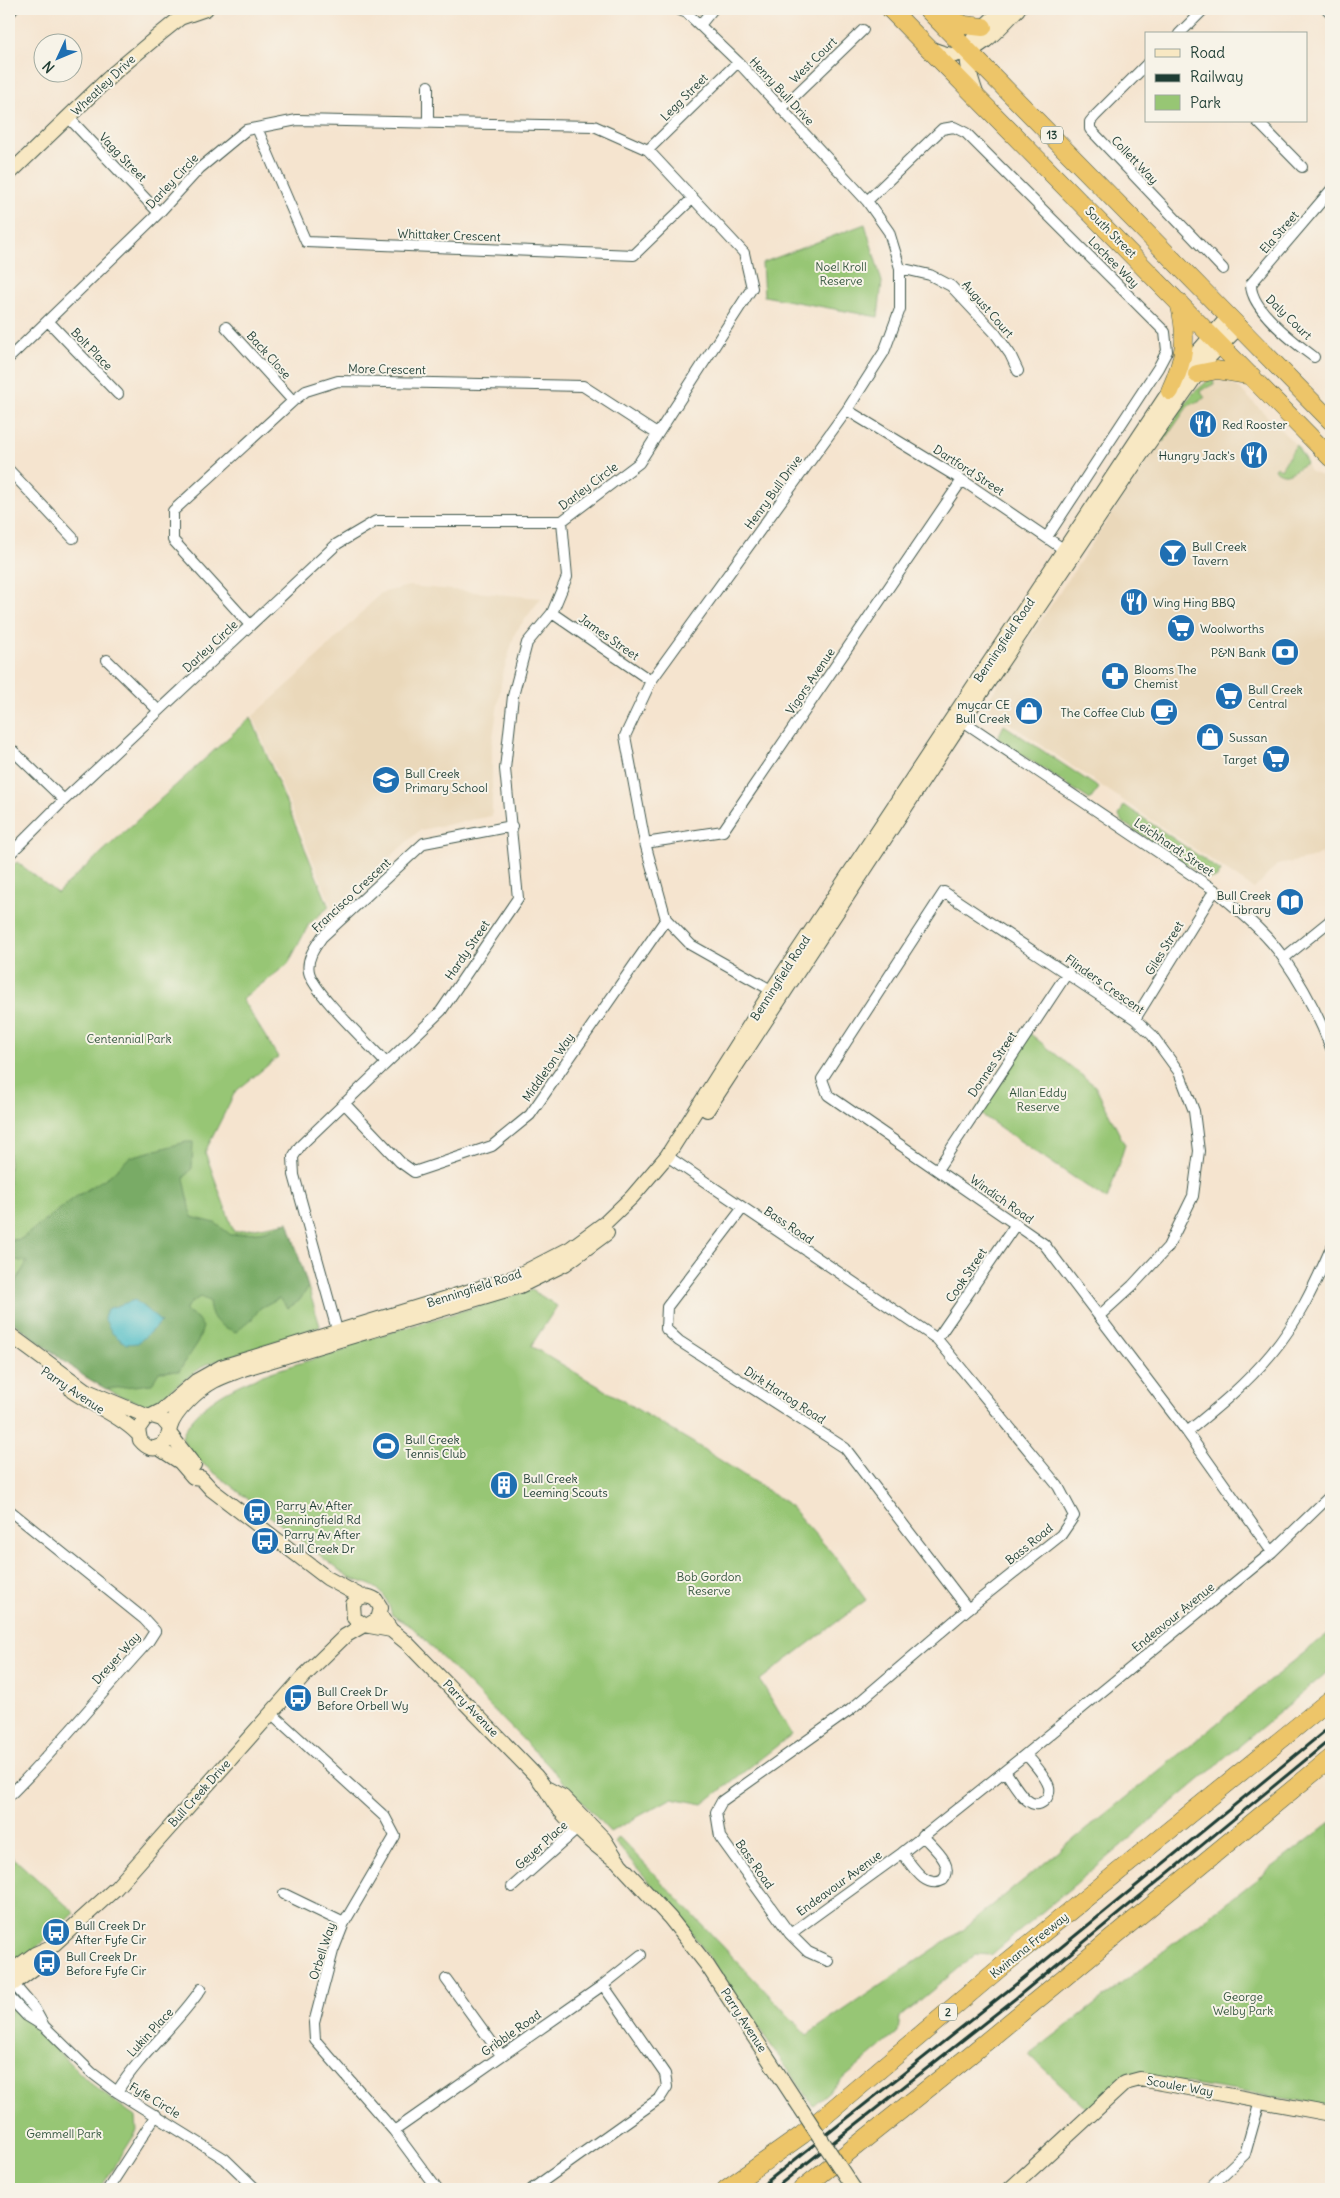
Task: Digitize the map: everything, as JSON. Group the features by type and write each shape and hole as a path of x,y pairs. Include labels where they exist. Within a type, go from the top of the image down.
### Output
{"highway":[{"name":"South Street","path":"890,9 1178,300 1331,458"},
{"name":"South Street","path":"928,9 1331,421"},
{"path":"928,9 964,25 983,27"},
{"path":"1170,391 1181,368 1184,349 1185,327 1178,300"},
{"path":"1197,374 1217,370 1252,376"},
{"name":"Kwinana Freeway","path":"726,2189 802,2135 1001,1967 1331,1699"},
{"path":"802,2189 970,2055 1331,1758"}],"main road":[{"name":"Wheatley Drive","path":"9,174 178,14 206,9"},
{"path":"977,97 969,73 968,51 973,37 1003,9"},
{"path":"928,48 946,54 957,55 968,51 982,43 1018,9"},
{"name":"Benningfield Road","path":"169,1431 172,1419 179,1410 213,1381 338,1335 505,1280 548,1262 605,1223 670,1158 776,993 1069,553 1197,374 1217,340 1234,321"},
{"name":"Benningfield Road","path":"1069,553 1170,391 1198,350 1217,340"},
{"name":"Parry Avenue","path":"9,1334 85,1390 150,1417 162,1418 169,1431 199,1470 201,1478 212,1490 327,1578 362,1597 372,1597 376,1600 381,1608 380,1614 391,1630 458,1695 548,1789 555,1804 582,1824 603,1854 619,1863 670,1918 707,1965 854,2189"},
{"name":"Benningfield Road","path":"150,1417 196,1381 220,1367 338,1335"},
{"name":"Parry Avenue","path":"9,1344 82,1398 126,1423 138,1434 144,1444 158,1447 180,1462 193,1477 201,1478"},
{"path":"138,1434 141,1423 150,1417"},
{"path":"158,1447 164,1444 169,1431"},
{"name":"Parry Avenue","path":"327,1578 360,1619"},
{"path":"360,1619 362,1597"},
{"path":"360,1619 375,1622 380,1614"},
{"path":"360,1619 391,1630"},
{"name":"Bull Creek Drive","path":"10,1984 35,1954 51,1947 116,1888 271,1713 360,1619"},
{"name":"Scouler Way","path":"1010,2189 1125,2083 1140,2079 1331,2114"}],"street":[{"path":"9,14 13,9"},
{"name":"Henry Bull Drive","path":"678,9 687,13 738,62 866,201 889,232 900,268 900,308 884,352 847,410 652,682 625,736 645,843 666,919 691,945 776,993"},
{"path":"700,25 713,9"},
{"path":"1181,32 1204,9"},
{"path":"1327,9 1331,13"},
{"name":"West Court","path":"781,109 863,30"},
{"name":"Legg Street","path":"648,150 738,62"},
{"name":"Collett Way","path":"1145,66 1095,116 1090,122 1090,129 1223,269"},
{"path":"428,86 428,122"},
{"name":"Vagg Street","path":"68,118 159,213"},
{"name":"Darley Circle","path":"9,358 159,213 200,168 246,130 297,120 594,126 648,150 744,253 752,288 639,463 562,521 376,521 337,544 64,800 9,855"},
{"path":"1258,122 1302,167"},
{"name":"Lochee Way","path":"866,201 942,129 954,127 966,133 1165,332 1167,351 1158,368 1047,536"},
{"name":"Whittaker Crescent","path":"257,128 306,242 634,255 693,198"},
{"name":"Ela Street","path":"1251,292 1252,282 1331,190"},
{"name":"August Court","path":"900,268 930,275 951,286 995,333 1010,354 1018,371"},
{"name":"Daly Court","path":"1251,292 1254,300 1279,327 1314,357"},
{"name":"Bolt Place","path":"48,321 118,394"},
{"name":"Back Close","path":"226,327 293,401"},
{"name":"More Crescent","path":"250,625 173,540 173,510 306,391 338,381 583,386 657,434"},
{"name":"Dartford Street","path":"847,410 962,480 1047,536 1069,553"},
{"path":"9,470 73,538"},
{"name":"Vigors Avenue","path":"645,843 723,831 962,480"},
{"name":"Hardy Street","path":"338,1335 294,1175 293,1157 300,1146 441,1011 518,898 506,769 513,696 527,642 552,612 567,577 562,521"},
{"name":"James Street","path":"552,612 652,682"},
{"path":"107,660 159,711"},
{"name":"Leichhardt Street","path":"958,718 1216,891 1245,916 1284,958 1322,1026 1331,1048"},
{"path":"9,746 64,800"},
{"name":"Francisco Crescent","path":"386,1063 317,988 309,972 311,952 322,937 424,843 512,826"},
{"name":"Giles Street","path":"1135,1019 1211,896 1216,891"},
{"name":"Flinders Crescent","path":"944,892 1068,972 1135,1019 1152,1035 1179,1072 1194,1111 1199,1151 1194,1196 1168,1247 1132,1286 1099,1316"},
{"name":"Windich Road","path":"944,892 822,1079 828,1095 1044,1244 1188,1432 1272,1552"},
{"name":"Middleton Way","path":"344,1103 400,1162 414,1172 492,1146 530,1115 666,919"},
{"path":"1284,958 1331,920"},
{"name":"Donnes Street","path":"937,1170 1068,972"},
{"name":"Bass Road","path":"670,1158 937,1339 1058,1486 1074,1516 1062,1534 968,1609 850,1710 722,1801 716,1812 720,1836 790,1934 808,1952 828,1961"},
{"name":"Dirk Hartog Road","path":"742,1208 666,1306 666,1329 679,1340 845,1448 968,1609"},
{"name":"Cook Street","path":"937,1339 1016,1224"},
{"path":"1188,1432 1229,1398 1272,1353 1310,1296 1331,1248"},
{"name":"Endeavour Avenue","path":"790,1934 902,1853 922,1835 1026,1754 1272,1552 1331,1495"},
{"name":"Dreyer Way","path":"9,1510 144,1619 155,1632 91,1704 49,1757 9,1796"},
{"name":"Orbell Way","path":"271,1713 385,1818 395,1836 344,1922 333,1951 314,2023 315,2040 394,2131 437,2189"},
{"path":"1005,1770 1027,1801 1036,1804 1044,1801 1049,1793 1048,1784 1026,1754"},
{"name":"Geyer Place","path":"512,1887 582,1824"},
{"path":"902,1853 926,1880 935,1883 943,1880 948,1872 946,1863 922,1835"},
{"path":"284,1894 344,1922"},
{"name":"Gribble Road","path":"394,2131 603,1985 641,1955"},
{"path":"446,1979 501,2055"},
{"name":"Fyfe Circle","path":"10,1984 34,2008 45,2027 92,2073 117,2092 225,2159 256,2189"},
{"path":"532,2189 660,2098 667,2087 665,2074 603,1985"},
{"name":"Lukin Place","path":"117,2092 128,2074 189,2008 202,1989"},
{"path":"1208,2189 1245,2154 1260,2101"},
{"path":"108,2189 156,2115"}],"shaded area":[{"name":"Bull Creek Central","path":"1215,379 1229,382 1239,388 1299,448 1310,472 1325,477 1331,482 1331,865 1321,853 1312,858 1277,865 1254,889 991,711 988,700 1184,405 1203,384"},
{"name":"Bull Creek Primary School","path":"409,586 541,598 515,633 502,677 492,744 492,816 420,830 333,909 253,716 299,675 381,593"}],"green space":[{"name":"Noel Kroll Reserve","path":"865,224 882,282 878,317 764,296 762,263"},
{"path":"1209,380 1213,381 1214,384 1200,391 1205,398 1188,406 1163,442 1162,438 1192,394"},
{"path":"1296,445 1307,463 1287,474 1274,469 1276,466 1281,469"},
{"name":"Centennial Park","path":"251,717 329,907 309,924 288,964 242,999 278,1057 235,1092 205,1152 234,1232 288,1222 320,1326 205,1365 149,1406 120,1396 84,1376 9,1319 9,868 17,862 57,893"},
{"path":"1004,725 1099,788 1090,800 1000,740 998,737"},
{"path":"1124,805 1221,871 1216,878 1208,878 1122,822 1119,816"},
{"name":"Allan Eddy Reserve","path":"1028,1032 1095,1086 1125,1145 1107,1200 976,1111"},
{"path":"186,1142 193,1142 192,1168 184,1178 192,1217 215,1223 231,1235 265,1231 288,1222 308,1288 299,1301 288,1308 279,1298 260,1308 252,1319 236,1332 220,1324 214,1318 209,1301 200,1297 188,1305 185,1311 197,1318 203,1327 197,1344 179,1371 159,1372 152,1384 106,1389 84,1376 9,1319 9,1294 27,1262 9,1259 9,1240 21,1239 74,1198 109,1176 130,1157"},
{"name":"Bob Gordon Reserve","path":"532,1290 557,1306 531,1346 692,1442 787,1503 832,1553 866,1600 760,1680 792,1734 703,1804 672,1798 610,1832 547,1764 412,1627 392,1615 382,1593 366,1583 349,1578 189,1453 182,1437 193,1418 210,1402 254,1378 349,1349 348,1345"},
{"path":"1331,1631 1331,1669 991,1955 976,1954 900,2017 898,2032 813,2105 686,1925 615,1842 619,1837 807,2035 962,1930"},
{"name":"George Welby Park","path":"1331,1822 1331,2106 1130,2074 1090,2111 1029,2055"},
{"path":"9,1854 75,1913 36,1948 9,1965"},
{"name":"Gemmell Park","path":"9,2007 20,2014 90,2083 136,2117 137,2131 100,2189 9,2189"}],"water":[{"path":"135,1300 161,1322 138,1343 126,1344 112,1333 104,1318 107,1309"}],"railway":[{"path":"758,2189 1015,1985 1331,1726"},
{"path":"774,2189 1016,1998 1331,1739"}],"place":[{"name":"Red Rooster","path":"1203,424"},
{"name":"Hungry Jack's","path":"1254,455"},
{"name":"Bull Creek Tavern","path":"1173,553"},
{"name":"Wing Hing BBQ","path":"1134,602"},
{"name":"Woolworths","path":"1181,628"},
{"name":"P&N Bank","path":"1285,652"},
{"name":"Blooms The Chemist","path":"1115,676"},
{"name":"Bull Creek Central","path":"1229,696"},
{"name":"mycar CE Bull Creek","path":"1029,711"},
{"name":"The Coffee Club","path":"1164,712"},
{"name":"Sussan","path":"1210,737"},
{"name":"Target","path":"1276,759"},
{"name":"Bull Creek Primary School","path":"386,780"},
{"name":"Bull Creek Library","path":"1290,902"},
{"name":"Bull Creek Tennis Club","path":"386,1446"},
{"name":"Bull Creek Leeming Scouts","path":"504,1485"},
{"name":"Parry Av After Benningfield Rd","path":"257,1512"},
{"name":"Parry Av After Bull Creek Dr","path":"265,1541"},
{"name":"Bull Creek Dr Before Orbell Wy","path":"298,1698"},
{"name":"Bull Creek Dr After Fyfe Cir","path":"56,1932"},
{"name":"Bull Creek Dr Before Fyfe Cir","path":"47,1963"}]}
